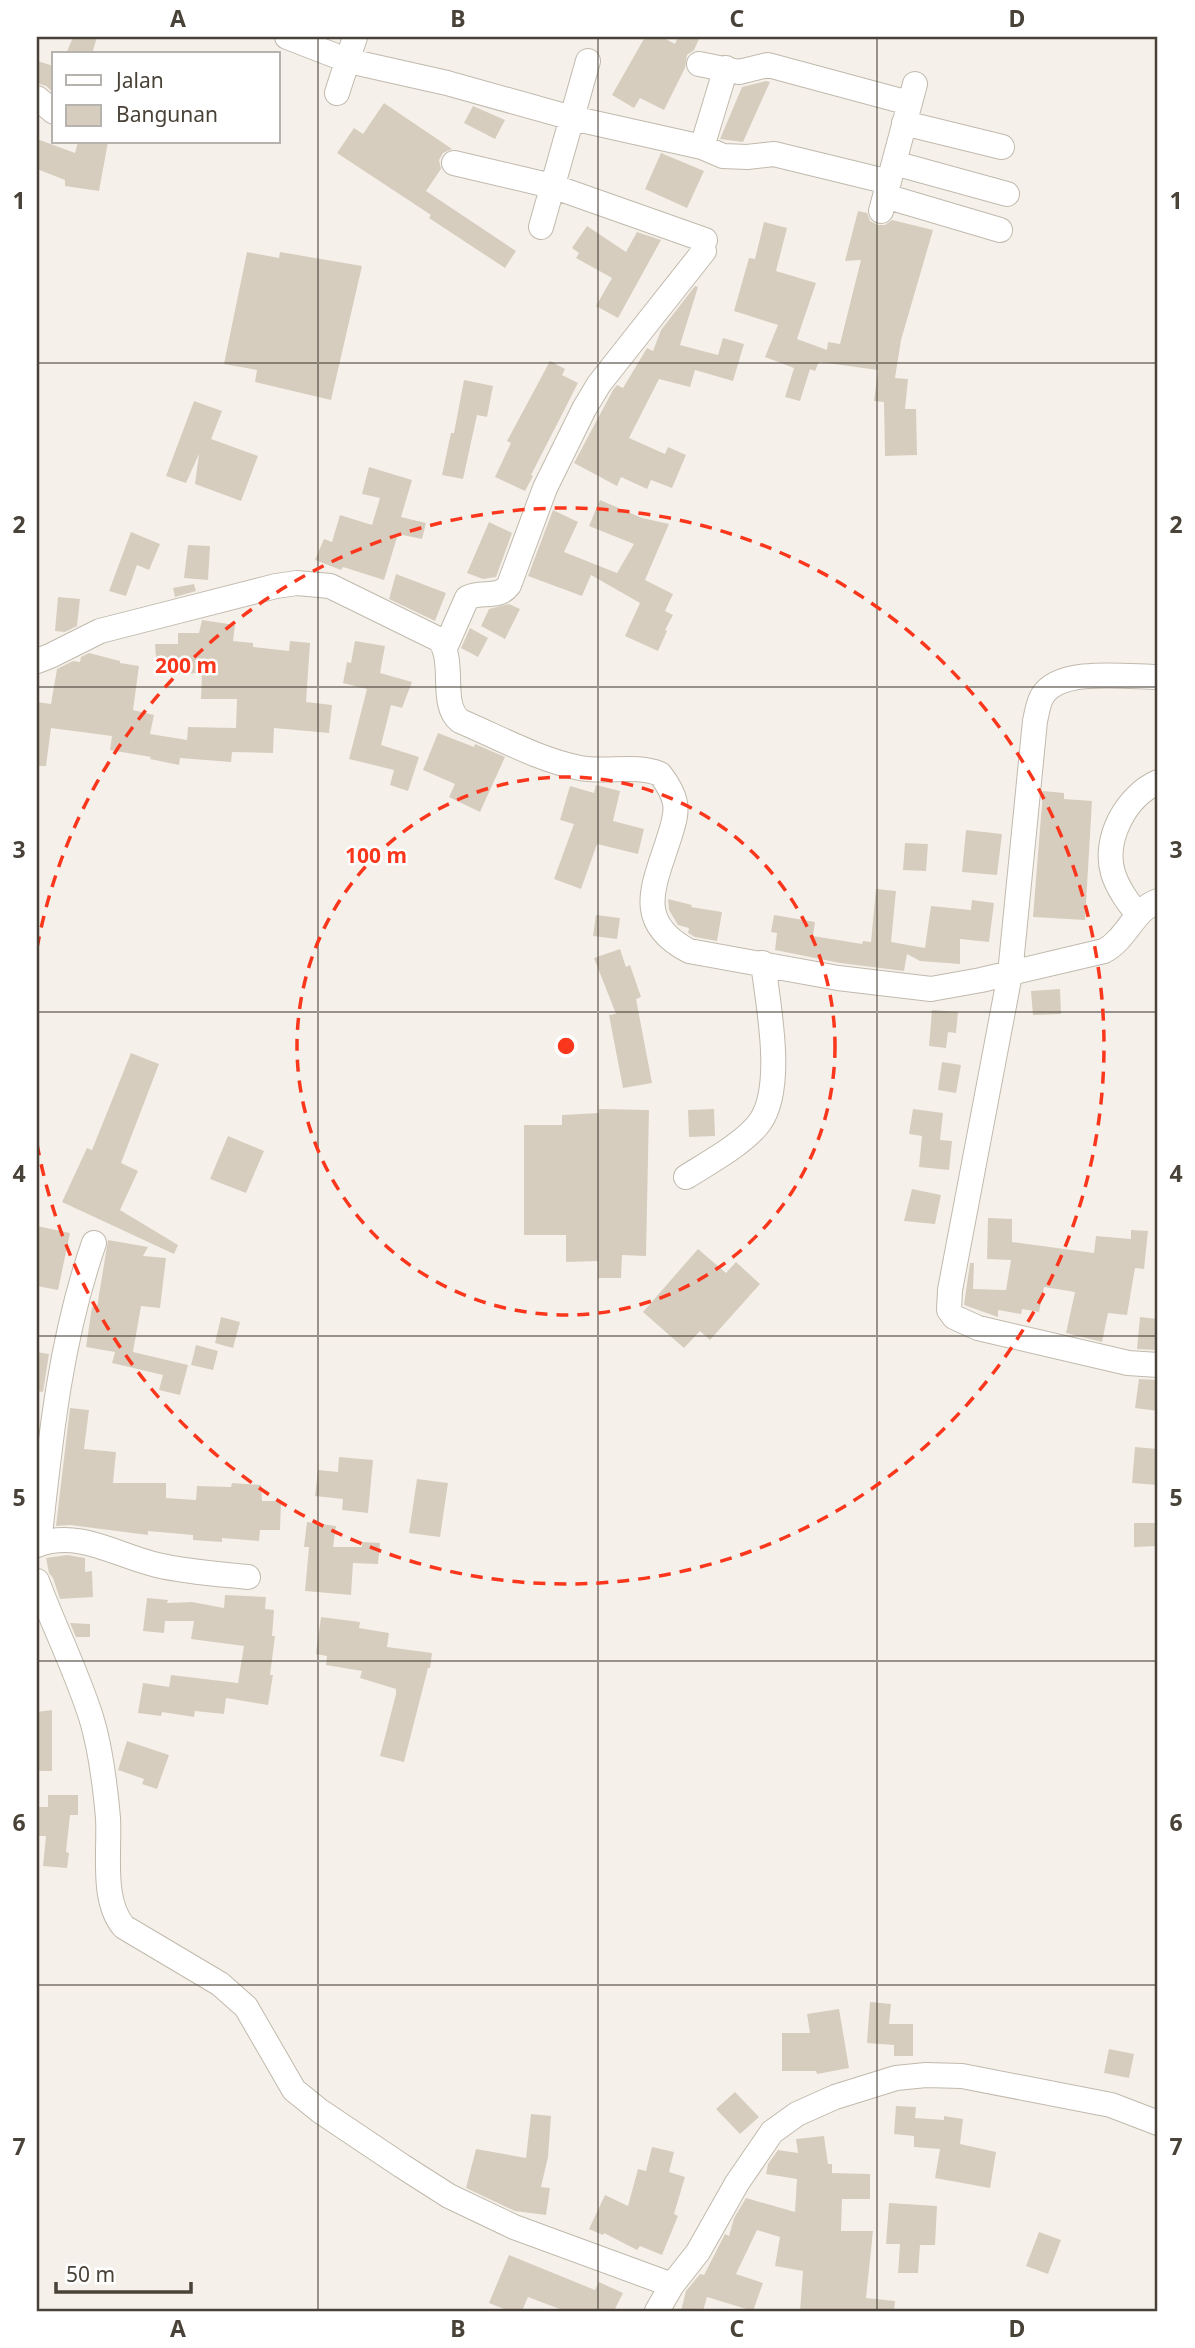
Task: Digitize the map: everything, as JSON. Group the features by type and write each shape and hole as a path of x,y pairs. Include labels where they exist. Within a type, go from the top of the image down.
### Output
{"street":[{"path":"287,37 349,61 447,83 572,118 702,147 723,156 774,154 887,188 1000,230"},
{"path":"338,93 355,37"},
{"path":"541,227 588,61"},
{"path":"699,64 740,72 768,65 909,103 1002,148"},
{"path":"702,147 726,68"},
{"path":"37,98 52,110"},
{"path":"887,188 909,103"},
{"path":"445,648 467,598 479,594 498,594 509,585 545,488 584,409 599,384 704,246 552,186 454,163"},
{"path":"887,188 1007,194"},
{"path":"37,661 100,631 276,586 297,583 330,586 434,636 445,648 449,663 450,703 452,712 460,721 566,764 594,770 643,770 660,774 676,805 675,818 654,885 653,911 657,925 673,943 688,951 838,978 931,989 1010,974 1104,951 1114,946 1148,908 1120,890 1116,882 1110,861 1114,832 1124,813 1151,785 1158,782"},
{"path":"1158,677 1066,678 1052,685 1043,695 1035,721 1010,974 950,1290 949,1310 954,1317 978,1328 1128,1363 1158,1365"},
{"path":"686,1177 744,1137 759,1124 767,1110 771,1091 772,1033 762,963"},
{"path":"94,1242 77,1291 69,1331 38,1545 72,1540 158,1566 248,1577"},
{"path":"37,1581 74,1671 96,1734 108,1818 110,1899 121,1923 233,1994 255,2022 294,2090 320,2111 402,2166 449,2196 503,2222 672,2285"},
{"path":"657,2311 672,2285 698,2252 737,2183 772,2132 797,2114 855,2090 896,2078 962,2076 1111,2105 1158,2123"}],"building":[{"path":"73,37 97,37 93,52 67,52"},
{"path":"645,37 662,37 675,44 678,37 700,37 694,50 687,55 685,68 664,110 640,98 634,108 612,95"},
{"path":"37,61 52,65 52,91 37,83"},
{"path":"770,82 743,142 720,139 742,87"},
{"path":"384,103 452,149 443,153 439,160 441,169 426,191 516,251 505,268 337,153 354,128 363,134"},
{"path":"473,106 505,120 495,139 464,123"},
{"path":"37,139 75,153 77,144 108,144 99,191 65,186 65,180 37,169"},
{"path":"661,153 704,171 687,208 645,189"},
{"path":"858,211 867,213 870,221 878,225 885,225 892,220 933,230 901,340 895,378 908,379 905,409 916,409 917,455 885,456 884,402 874,401 878,370 819,362 815,371 810,369 800,401 785,397 794,368 765,357 778,325 734,311 749,258 755,259 764,222 787,228 776,271 816,283 797,339 827,350 828,342 840,344 861,260 845,261"},
{"path":"587,226 626,252 637,232 661,240 618,318 596,306 612,278 576,258 579,253 572,248"},
{"path":"247,252 279,258 280,252 362,266 331,400 255,382 257,370 224,364"},
{"path":"695,286 698,287 680,345 718,355 723,338 744,344 733,381 695,370 690,387 659,379 629,438 665,454 668,447 686,455 672,488 651,480 647,489 621,477 617,486 574,463 613,390 617,385 623,388 647,348 653,351 661,330"},
{"path":"550,361 565,369 562,375 578,383 525,491 495,477 511,443 507,441"},
{"path":"464,380 493,386 487,417 477,415 463,479 442,475 451,433 454,433"},
{"path":"194,401 222,411 211,439 258,456 241,501 195,484 199,454 186,483 166,476"},
{"path":"369,467 412,480 401,517 426,523 422,539 398,534 384,580 343,567 341,570 315,560 324,539 332,542 340,515 372,525 380,498 362,494"},
{"path":"600,500 642,518 669,524 645,580 673,594 665,611 673,615 658,651 625,636 640,603 591,575 582,596 528,576 553,510 578,522 564,552 617,573 634,544 589,526"},
{"path":"489,522 512,533 496,577 483,579 467,573"},
{"path":"131,532 160,544 149,570 137,565 126,596 109,591"},
{"path":"188,545 210,546 208,580 184,578"},
{"path":"396,574 446,593 435,621 389,599"},
{"path":"194,584 196,591 175,597 173,588"},
{"path":"58,597 80,599 77,626 65,632 55,631"},
{"path":"509,604 520,609 505,639 481,626 489,609"},
{"path":"202,620 235,625 233,641 253,643 253,647 289,651 290,641 310,643 306,702 332,705 329,733 274,728 273,753 232,752 231,762 180,758 179,765 110,750 112,736 51,728 46,766 37,766 37,702 51,704 57,669 73,661 80,662 81,657 89,653 139,666 133,710 154,715 150,734 187,740 188,727 236,728 237,699 201,699 202,673 179,674 178,659 156,659 155,644 178,644 178,633 199,633"},
{"path":"470,628 488,638 478,657 461,648"},
{"path":"355,641 385,646 380,673 412,682 402,708 391,705 381,745 419,757 408,791 390,785 394,770 349,759 367,689 343,683 347,662 351,663"},
{"path":"438,733 474,747 475,744 505,757 480,812 449,797 455,784 423,770"},
{"path":"596,785 620,791 613,821 644,829 638,854 597,844 581,889 554,879 574,824 560,820 570,786 594,793"},
{"path":"1043,791 1064,793 1064,799 1092,801 1085,920 1033,917"},
{"path":"966,830 1002,834 997,875 962,872"},
{"path":"905,843 928,844 926,871 903,870"},
{"path":"876,889 896,891 891,942 925,948 931,906 971,910 972,900 994,903 989,942 960,939 960,964 920,961 907,954 904,971 840,963 775,950 777,933 771,932 774,915 815,922 813,936 862,944 863,941 871,942"},
{"path":"668,899 692,905 691,907 722,912 717,941 695,937 688,933 689,928 678,925 669,910"},
{"path":"596,915 620,918 617,939 593,936"},
{"path":"620,949 626,967 630,965 641,997 636,999 652,1083 623,1088 609,1015 616,1014 594,958"},
{"path":"1060,989 1061,1014 1033,1015 1031,991"},
{"path":"932,1010 958,1012 956,1033 948,1032 946,1048 929,1046"},
{"path":"131,1053 159,1064 121,1163 138,1171 120,1210 178,1245 174,1254 62,1202 87,1148 92,1150"},
{"path":"942,1062 961,1065 956,1093 938,1090"},
{"path":"599,1109 649,1110 646,1256 622,1255 621,1278 598,1278 598,1261 566,1262 566,1235 524,1235 524,1125 562,1125 562,1115 599,1113"},
{"path":"714,1109 715,1136 689,1137 688,1110"},
{"path":"913,1109 943,1113 940,1140 952,1141 949,1170 919,1167 922,1136 909,1134"},
{"path":"228,1136 264,1151 246,1193 210,1179"},
{"path":"912,1189 941,1195 935,1224 904,1221"},
{"path":"988,1218 1012,1219 1012,1242 1094,1253 1096,1236 1131,1239 1131,1230 1148,1231 1144,1269 1135,1268 1127,1315 1108,1313 1102,1342 1066,1333 1075,1292 1044,1287 1039,1312 1022,1309 1021,1314 998,1310 998,1317 964,1305 970,1263 974,1263 973,1289 1006,1290 1011,1260 987,1259"},
{"path":"37,1226 70,1233 58,1290 37,1286"},
{"path":"108,1240 148,1247 143,1256 166,1258 160,1308 141,1306 133,1352 188,1365 180,1395 159,1390 163,1375 112,1363 115,1352 86,1347 92,1307 97,1307"},
{"path":"698,1249 726,1273 736,1262 760,1284 710,1340 700,1331 684,1348 643,1312"},
{"path":"221,1317 240,1322 233,1348 215,1343"},
{"path":"1140,1317 1158,1319 1155,1350 1137,1349"},
{"path":"196,1345 218,1351 213,1370 191,1365"},
{"path":"37,1352 49,1354 43,1392 37,1391"},
{"path":"1139,1379 1158,1380 1158,1411 1135,1408"},
{"path":"70,1408 89,1410 84,1449 116,1452 113,1483 166,1483 166,1498 196,1500 197,1486 231,1487 232,1483 261,1485 262,1501 281,1501 280,1530 260,1530 259,1541 222,1538 222,1542 193,1540 193,1535 148,1531 148,1535 70,1525 56,1526"},
{"path":"1135,1447 1158,1449 1158,1485 1132,1483"},
{"path":"339,1457 373,1460 368,1513 342,1510 343,1499 315,1496 318,1470 338,1472"},
{"path":"417,1479 448,1483 440,1537 409,1533"},
{"path":"307,1522 336,1526 333,1547 362,1547 362,1542 380,1543 378,1564 353,1563 351,1595 305,1591 309,1547 304,1547"},
{"path":"1134,1523 1158,1523 1158,1546 1134,1547"},
{"path":"67,1555 85,1558 85,1572 92,1571 93,1597 60,1599 46,1558"},
{"path":"225,1595 266,1597 265,1609 274,1610 272,1636 275,1636 270,1675 273,1675 268,1705 226,1698 224,1714 195,1711 194,1717 162,1712 161,1716 138,1713 143,1683 169,1687 171,1675 238,1683 244,1646 191,1639 194,1621 165,1621 164,1633 143,1631 147,1598 168,1600 167,1603 192,1602 224,1608"},
{"path":"321,1617 360,1622 359,1628 389,1633 387,1647 432,1653 404,1762 380,1756 396,1689 360,1678 362,1671 326,1665 327,1656 316,1654"},
{"path":"70,1623 90,1624 90,1637 76,1637"},
{"path":"52,1710 52,1771 37,1771 37,1712"},
{"path":"127,1741 169,1755 157,1789 142,1784 144,1779 118,1770"},
{"path":"48,1795 78,1795 78,1815 70,1815 67,1868 43,1866 46,1836 37,1836 37,1807 48,1807"},
{"path":"870,2002 891,2004 889,2024 913,2024 913,2056 894,2056 894,2045 867,2043"},
{"path":"839,2009 849,2068 817,2074 816,2071 782,2071 782,2033 810,2033 807,2014"},
{"path":"1109,2049 1134,2054 1129,2078 1104,2073"},
{"path":"735,2092 759,2117 740,2134 716,2109"},
{"path":"896,2106 916,2107 915,2118 944,2120 944,2116 963,2119 960,2144 996,2152 990,2188 935,2178 940,2149 914,2147 914,2136 894,2134"},
{"path":"531,2114 551,2116 548,2157 541,2187 550,2188 546,2215 515,2211 466,2188 476,2149 526,2158"},
{"path":"824,2136 832,2173 870,2174 870,2199 842,2199 841,2231 873,2231 866,2298 895,2301 894,2311 800,2311 803,2271 775,2266 780,2237 757,2230 736,2274 763,2283 753,2311 707,2297 703,2311 681,2311 686,2291 700,2274 704,2275 725,2234 729,2236 734,2218 746,2198 795,2212 797,2179 766,2174 768,2164 778,2150 798,2153 796,2139"},
{"path":"652,2147 674,2152 669,2172 685,2177 674,2214 678,2216 662,2255 640,2246 637,2250 604,2233 603,2235 589,2229 605,2195 628,2206 638,2169 646,2171"},
{"path":"889,2203 937,2206 935,2245 920,2245 918,2273 898,2273 900,2244 886,2244"},
{"path":"1039,2232 1061,2240 1048,2274 1026,2266"},
{"path":"509,2255 595,2290 599,2282 623,2293 614,2311 565,2311 528,2297 522,2311 509,2311 489,2303"}]}
